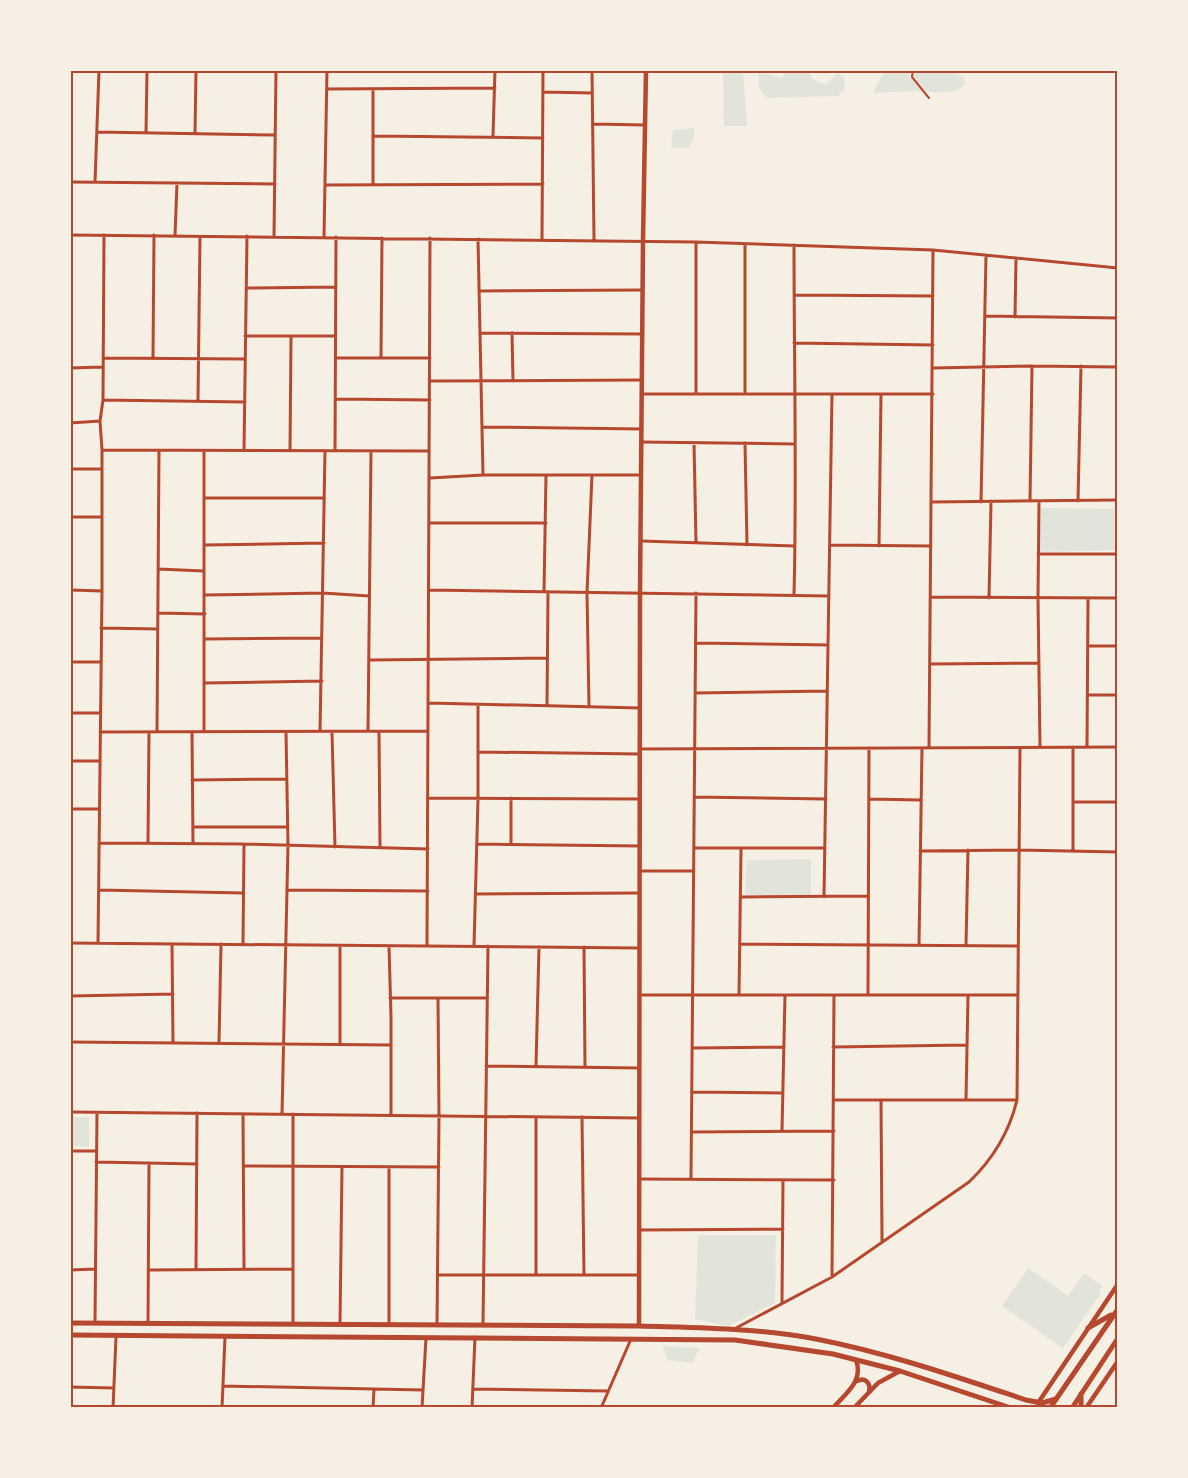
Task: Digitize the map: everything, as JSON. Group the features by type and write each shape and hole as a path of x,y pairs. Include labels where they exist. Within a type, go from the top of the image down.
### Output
{"main road":[{"path":"1088,1328 1103,1321 1117,1309"},
{"path":"1050,1407 1117,1309"},
{"path":"70,1323 639,1326 785,1334 859,1348 904,1360 1038,1403 1056,1399"},
{"path":"321,1337 322,1324"},
{"path":"70,1335 735,1340 797,1347 856,1360 900,1371 1011,1407"},
{"path":"1072,1407 1118,1338"},
{"path":"1081,1407 1082,1392"},
{"path":"1026,1400 1029,1407"}],"street":[{"path":"95,182 99,70"},
{"path":"146,132 147,70"},
{"path":"195,134 196,70"},
{"path":"274,237 276,70"},
{"path":"324,237 327,70"},
{"path":"493,136 495,70"},
{"path":"542,239 543,70"},
{"path":"592,70 594,240"},
{"path":"639,1326 638,948 642,290 646,70"},
{"path":"913,70 912,77 929,98"},
{"path":"327,89 495,88"},
{"path":"373,89 373,184"},
{"path":"543,92 592,93"},
{"path":"592,124 645,125"},
{"path":"97,132 275,135"},
{"path":"374,136 543,138"},
{"path":"70,182 275,184"},
{"path":"175,236 177,183"},
{"path":"325,185 543,184"},
{"path":"70,235 643,240 933,250 1118,268"},
{"path":"98,943 102,591 100,421 103,400 104,235"},
{"path":"153,358 154,235"},
{"path":"198,400 200,236"},
{"path":"244,450 247,236"},
{"path":"335,451 336,237"},
{"path":"381,358 382,238"},
{"path":"427,946 430,238"},
{"path":"478,239 483,475"},
{"path":"696,242 696,394"},
{"path":"745,244 746,394"},
{"path":"794,245 794,595"},
{"path":"929,748 933,250"},
{"path":"981,502 986,255"},
{"path":"1015,317 1016,258"},
{"path":"246,288 336,287"},
{"path":"479,291 642,290"},
{"path":"794,295 934,296"},
{"path":"985,316 1118,318"},
{"path":"480,333 642,334"},
{"path":"512,333 513,381"},
{"path":"245,336 335,336"},
{"path":"290,451 291,337"},
{"path":"794,343 933,345"},
{"path":"103,358 245,359"},
{"path":"336,358 430,358"},
{"path":"1030,501 1032,366"},
{"path":"1078,501 1081,366"},
{"path":"70,368 102,367"},
{"path":"933,368 1118,367"},
{"path":"430,381 642,380"},
{"path":"642,394 933,394"},
{"path":"824,897 832,394"},
{"path":"879,546 881,394"},
{"path":"336,399 430,400"},
{"path":"103,400 245,402"},
{"path":"70,423 100,421"},
{"path":"482,427 642,429"},
{"path":"642,442 795,444"},
{"path":"694,442 696,543"},
{"path":"744,443 747,545"},
{"path":"102,450 429,451"},
{"path":"157,732 159,450"},
{"path":"204,451 204,732"},
{"path":"320,732 325,451"},
{"path":"368,731 371,451"},
{"path":"70,468 101,469"},
{"path":"429,478 483,475 641,475"},
{"path":"546,475 547,706"},
{"path":"589,707 587,593 592,475"},
{"path":"205,498 323,498"},
{"path":"932,502 1118,500"},
{"path":"1039,501 1040,747"},
{"path":"989,598 991,502"},
{"path":"70,517 102,517"},
{"path":"429,523 546,523"},
{"path":"641,541 795,546"},
{"path":"205,545 324,543"},
{"path":"830,545 931,546"},
{"path":"1038,554 1118,554"},
{"path":"158,569 204,571"},
{"path":"70,590 102,591"},
{"path":"429,590 829,596"},
{"path":"205,595 323,593 369,596"},
{"path":"691,1179 696,593"},
{"path":"931,597 1118,598"},
{"path":"1087,747 1088,598"},
{"path":"159,613 205,614"},
{"path":"101,628 158,629"},
{"path":"204,639 322,638"},
{"path":"696,643 828,645"},
{"path":"1088,646 1118,646"},
{"path":"370,660 547,658"},
{"path":"70,662 101,662"},
{"path":"930,663 1038,663"},
{"path":"205,683 322,681"},
{"path":"695,693 827,691"},
{"path":"1087,694 1118,695"},
{"path":"429,704 640,708"},
{"path":"474,946 478,705"},
{"path":"70,713 99,713"},
{"path":"379,731 380,847"},
{"path":"99,732 428,731"},
{"path":"148,843 149,732"},
{"path":"192,732 193,844"},
{"path":"282,1114 288,845 286,732"},
{"path":"332,732 335,847"},
{"path":"1073,747 1073,851"},
{"path":"478,752 1118,747"},
{"path":"868,995 869,748"},
{"path":"919,945 922,748"},
{"path":"732,1330 832,1277 969,1182 999,1148 1017,1100 1020,748"},
{"path":"70,761 100,761"},
{"path":"192,780 286,779"},
{"path":"694,797 826,799"},
{"path":"428,798 639,799"},
{"path":"511,798 511,844"},
{"path":"868,799 921,800"},
{"path":"1073,802 1118,802"},
{"path":"70,809 99,809"},
{"path":"193,827 287,827"},
{"path":"100,843 429,849"},
{"path":"243,944 244,844"},
{"path":"477,844 640,846"},
{"path":"694,848 825,848"},
{"path":"739,995 741,848"},
{"path":"966,945 968,850"},
{"path":"920,851 1118,852"},
{"path":"640,871 694,871"},
{"path":"99,890 243,893"},
{"path":"287,890 428,891"},
{"path":"476,894 640,893"},
{"path":"741,897 868,896"},
{"path":"70,943 638,948"},
{"path":"172,944 173,1043"},
{"path":"219,1043 221,944"},
{"path":"740,944 1018,946"},
{"path":"388,945 391,1115"},
{"path":"340,946 340,1045"},
{"path":"483,1325 488,946"},
{"path":"536,1066 539,947"},
{"path":"584,947 585,1067"},
{"path":"70,996 173,994"},
{"path":"639,995 1017,995"},
{"path":"782,1131 785,995"},
{"path":"832,1277 834,995"},
{"path":"966,1100 968,995"},
{"path":"390,998 488,998"},
{"path":"437,1324 438,999"},
{"path":"70,1042 391,1045"},
{"path":"833,1047 966,1045"},
{"path":"692,1048 784,1047"},
{"path":"486,1066 639,1068"},
{"path":"692,1092 783,1093"},
{"path":"834,1100 1017,1100"},
{"path":"881,1100 882,1242"},
{"path":"70,1112 639,1118"},
{"path":"95,1323 97,1113"},
{"path":"196,1270 197,1113"},
{"path":"243,1114 244,1269"},
{"path":"293,1114 293,1324"},
{"path":"536,1117 536,1275"},
{"path":"582,1117 584,1275"},
{"path":"691,1132 834,1131"},
{"path":"70,1151 96,1151"},
{"path":"96,1162 197,1164"},
{"path":"148,1323 149,1163"},
{"path":"244,1166 439,1167"},
{"path":"340,1324 342,1167"},
{"path":"389,1167 389,1324"},
{"path":"639,1179 834,1180"},
{"path":"782,1303 783,1180"},
{"path":"639,1230 783,1229"},
{"path":"70,1270 95,1269"},
{"path":"148,1270 293,1269"},
{"path":"438,1275 639,1275"},
{"path":"1038,1403 1118,1284"},
{"path":"113,1407 116,1335"},
{"path":"222,1407 225,1335"},
{"path":"422,1407 426,1337"},
{"path":"472,1407 475,1337"},
{"path":"601,1407 632,1338"},
{"path":"855,1383 859,1372 856,1360"},
{"path":"1086,1407 1118,1361"},
{"path":"854,1407 885,1378 900,1371"},
{"path":"832,1407 860,1380 867,1381 870,1388 867,1393"},
{"path":"223,1386 423,1390"},
{"path":"70,1387 114,1388"},
{"path":"373,1407 374,1389"},
{"path":"473,1389 608,1390"}],"shaded area":[{"path":"786,70 808,71 814,80 826,85 838,72 844,78 845,88 838,96 767,98 759,87 758,72 782,78"},
{"path":"915,70 952,71 964,77 965,84 953,91 928,92 913,76"},
{"path":"723,71 743,71 747,126 724,126"},
{"path":"884,71 911,71 909,76 922,91 873,93"},
{"path":"694,128 694,137 689,148 671,148 673,130"},
{"path":"1040,508 1117,509 1117,550 1040,552"},
{"path":"811,859 811,895 745,895 747,860"},
{"path":"71,1117 89,1117 89,1147 71,1146"},
{"path":"698,1235 776,1235 775,1303 728,1326 695,1319"},
{"path":"1028,1268 1068,1296 1084,1273 1103,1286 1099,1291 1101,1293 1063,1348 1002,1306"},
{"path":"663,1346 700,1348 692,1363 667,1360"}]}
